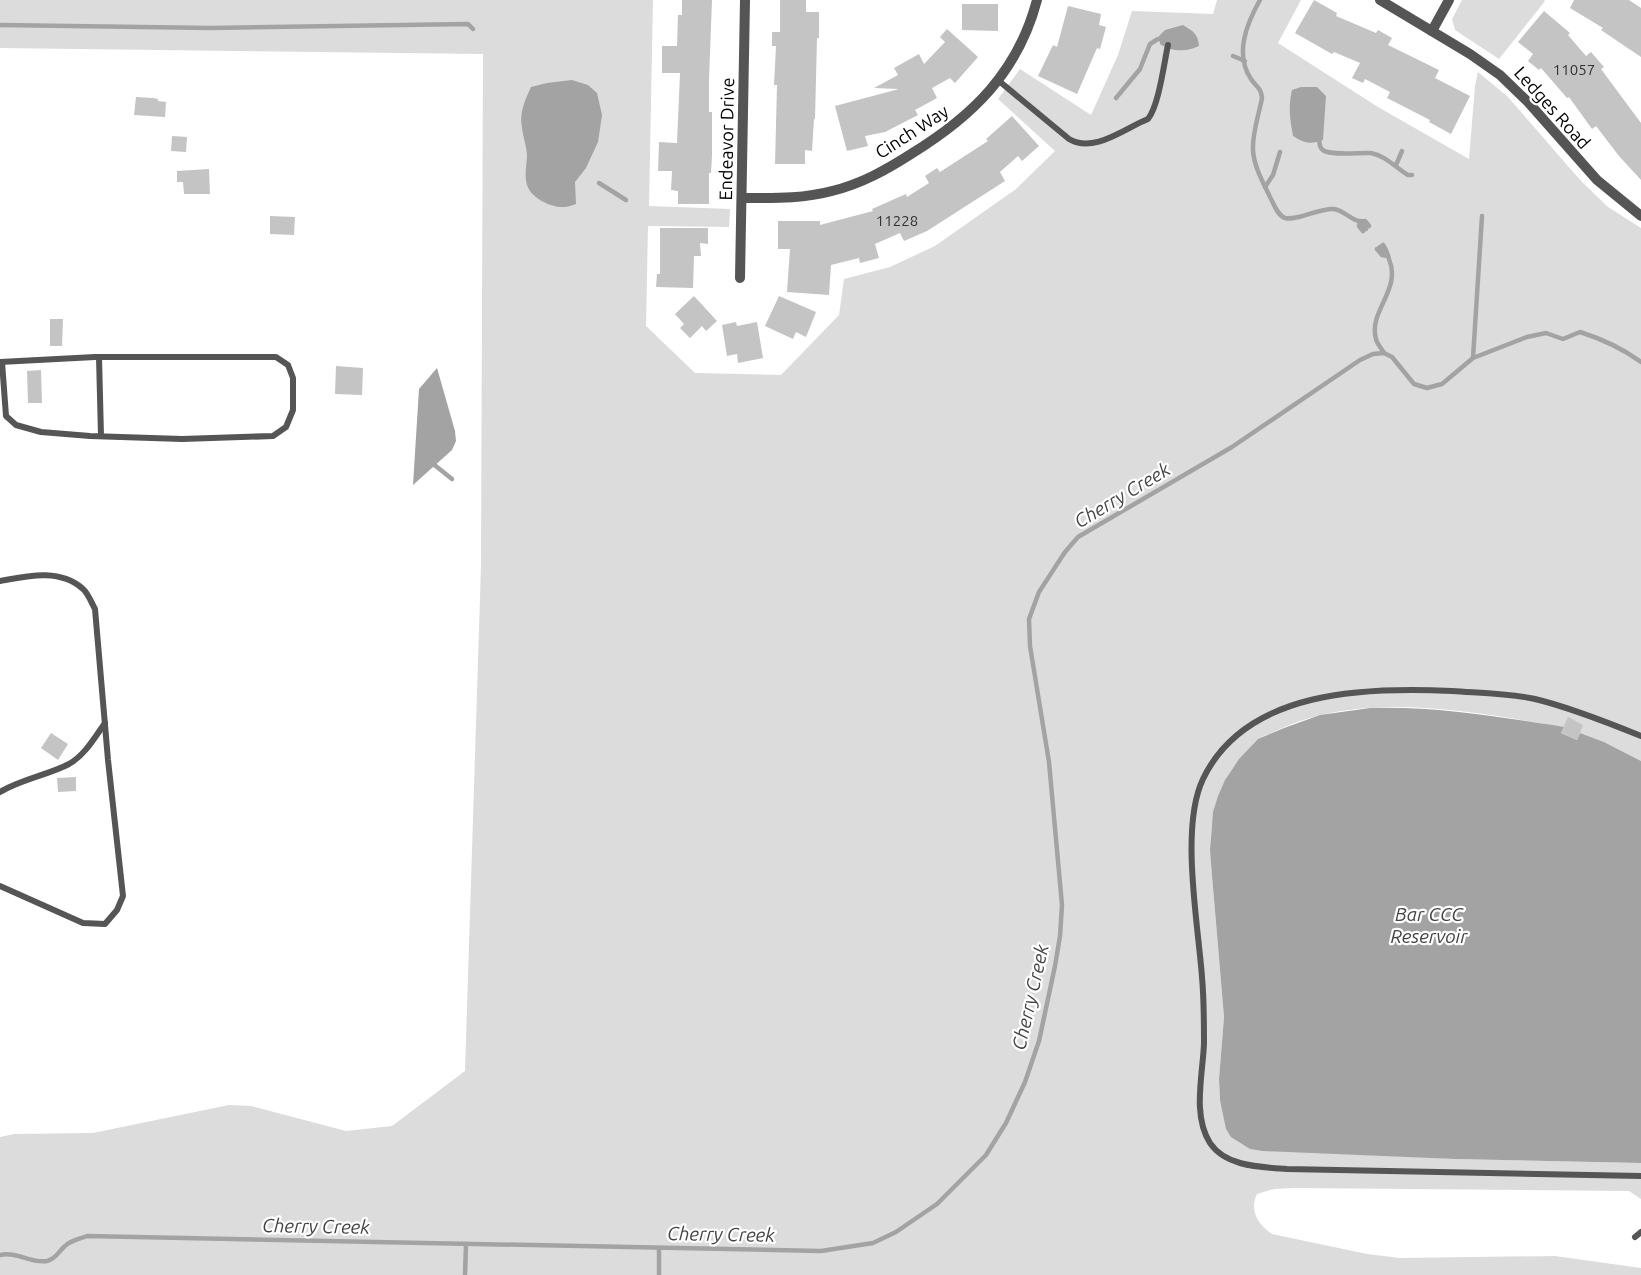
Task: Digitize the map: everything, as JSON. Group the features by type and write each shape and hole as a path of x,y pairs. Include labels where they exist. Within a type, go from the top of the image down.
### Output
{"street":[{"name":"Endeavor Drive","path":"740,278 746,0"},
{"name":"Cinch Way","path":"742,198 814,195 844,188 870,178 896,164 946,131 976,107 1011,64 1020,46 1037,0"},
{"name":"Ledges Road","path":"1380,0 1487,65 1500,75 1528,102 1597,180 1641,216"},
{"path":"1432,31 1450,0"}],"lane":[{"path":"999,81 1069,139 1079,143 1095,142 1148,119 1154,105 1168,45"},
{"path":"276,357 288,365 293,378 292,410 286,427 273,436 182,439 41,432 16,424 6,416 1,362 100,358 276,357"},
{"path":"100,358 102,436"},
{"path":"0,581 48,575 69,579 84,590 95,609 104,722 123,896 117,910 104,924 83,923 0,886"},
{"path":"1641,736 1547,702 1496,693 1385,689 1321,697 1293,705 1268,716 1246,729 1228,745 1217,757 1203,779 1196,800 1192,832 1193,871 1204,1005 1201,1119 1209,1141 1216,1151 1224,1157 1247,1164 1287,1169 1641,1176"},
{"path":"0,792 30,778 70,764 85,751 104,722"},
{"path":"1635,1237 1641,1232"}],"shaded area":[{"path":"0,0 653,0 649,206 730,209 729,227 648,226 646,326 695,373 781,375 839,315 844,279 890,267 935,246 1016,189 1055,151 998,99 1020,69 1091,115 1118,55 1132,11 1213,14 1217,0 1301,0 1278,43 1378,107 1469,159 1475,86 1478,72 1508,97 1581,181 1608,207 1641,228 1641,761 1604,742 1580,733 1577,740 1561,733 1563,727 1492,715 1418,708 1381,707 1345,711 1310,718 1257,740 1227,777 1216,804 1211,833 1211,864 1224,1017 1219,1079 1220,1100 1250,1149 1454,1159 1641,1163 1641,1199 1629,1191 1274,1189 1257,1194 1254,1206 1256,1217 1272,1234 1367,1254 1400,1258 1555,1256 1641,1268 1641,1275 0,1275 0,1137 14,1134 93,1133 229,1105 251,1106 346,1131 392,1126 465,1071 481,566 483,54 0,48"},
{"path":"1462,0 1545,1 1499,59 1455,30 1452,19"}],"water":[{"path":"1183,25 1194,33 1199,46 1179,50 1169,49 1160,44 1159,36 1165,30"},
{"path":"572,80 588,85 597,93 602,115 598,142 586,168 575,182 576,204 559,207 542,201 529,190 526,181 527,154 521,117 531,87"},
{"path":"1301,87 1317,87 1326,96 1323,140 1307,142 1293,136 1290,102 1292,90"},
{"path":"437,368 455,431 456,441 452,450 413,485 419,389"},
{"name":"Bar CCC Reservoir","path":"1370,708 1439,710 1564,727 1561,733 1577,740 1580,733 1604,742 1641,761 1641,1163 1454,1159 1263,1151 1250,1149 1231,1137 1226,1129 1220,1100 1219,1079 1224,1017 1210,850 1213,812 1218,796 1225,780 1239,759 1258,739 1320,715"}],"building":[{"path":"682,0 712,0 709,112 712,112 712,156 711,173 709,173 709,204 678,204 678,191 671,190 672,171 658,171 659,142 677,143 680,73 662,73 662,46 677,46 678,15 682,15"},
{"path":"780,0 806,0 806,12 819,12 815,119 812,151 805,150 805,164 775,164 777,85 774,85 776,46 772,46 772,32 780,32"},
{"path":"1314,0 1337,13 1336,16 1376,33 1378,30 1392,38 1388,45 1439,70 1435,78 1470,96 1451,134 1429,122 1430,120 1387,98 1390,92 1365,79 1363,83 1352,78 1360,63 1334,52 1332,54 1295,33"},
{"path":"1574,0 1629,0 1641,8 1641,57 1601,30 1603,28 1570,8"},
{"path":"962,4 998,4 998,31 962,30"},
{"path":"1068,6 1101,14 1099,25 1106,27 1100,49 1097,48 1077,94 1038,76 1053,45 1057,47"},
{"path":"1544,11 1570,33 1568,35 1586,56 1591,52 1604,67 1601,69 1641,123 1641,180 1619,156 1596,126 1592,129 1569,97 1567,98 1541,68 1539,70 1528,61 1533,54 1518,42"},
{"path":"947,29 978,57 955,83 950,78 932,88 937,98 915,110 918,115 885,132 865,136 868,146 847,151 835,106 899,89 874,88 898,75 894,68 919,54 924,64 945,42 940,37"},
{"path":"136,97 153,98 166,102 165,117 134,115"},
{"path":"1012,116 1039,146 1022,161 1018,156 1000,172 1005,181 927,231 904,241 900,233 875,244 879,258 860,263 859,258 831,265 829,295 787,292 790,249 778,249 778,221 820,221 820,225 873,211 872,209 906,194 907,197 929,183 925,176 937,168 940,172 988,141 986,139"},
{"path":"172,136 187,137 186,152 171,151"},
{"path":"209,169 210,194 184,194 183,182 177,182 177,171"},
{"path":"270,216 295,217 294,235 270,234"},
{"path":"660,228 708,228 708,244 700,243 701,256 694,256 693,288 656,287 657,274 660,274"},
{"path":"694,296 717,321 706,331 702,326 690,338 680,328 684,324 675,314"},
{"path":"779,296 816,312 806,337 796,332 793,339 765,326"},
{"path":"50,319 63,319 62,346 50,346"},
{"path":"736,322 737,326 757,322 763,358 738,363 737,354 727,356 722,325"},
{"path":"336,366 363,368 362,395 335,394"},
{"path":"41,370 42,403 28,403 27,371"},
{"path":"1568,717 1583,725 1577,740 1561,733"},
{"path":"51,733 68,744 58,760 41,748"},
{"path":"76,777 76,791 58,792 57,778"}],"waterway":[{"path":"1260,0 1244,39 1243,59 1246,69 1259,89 1262,98 1253,150 1257,168 1265,186 1282,217 1296,218 1322,210 1334,209 1353,219 1365,221 1369,226"},
{"path":"0,25 211,28 468,24 473,29"},
{"path":"1116,98 1140,69 1150,44 1158,39 1165,39"},
{"path":"1233,56 1245,61"},
{"path":"1319,136 1320,145 1324,151 1371,153 1386,159 1408,175 1412,175"},
{"path":"1396,165 1402,151"},
{"path":"1265,187 1273,175 1280,152"},
{"path":"599,183 626,200"},
{"path":"1473,358 1482,216"},
{"path":"1360,222 1359,226 1363,231"},
{"path":"1360,222 1366,229"},
{"path":"1383,245 1392,270 1391,281 1376,319 1375,329 1377,341 1384,353"},
{"path":"1380,247 1387,255"},
{"path":"1377,249 1382,255 1388,256"},
{"name":"Cherry Creek","path":"0,1255 6,1254 35,1261 47,1261 55,1257 70,1242 87,1236 821,1251 873,1243 896,1232 937,1204 986,1155 1006,1123 1025,1082 1039,1041 1055,966 1060,936 1062,905 1049,762 1030,646 1029,619 1039,592 1065,552 1078,537 1232,447 1360,360 1373,354 1384,353 1392,357 1414,384 1427,388 1442,384 1473,358 1527,337 1546,333 1563,339 1580,332 1612,344 1641,362"},
{"path":"432,463 452,479"},
{"path":"465,1275 466,1244"},
{"path":"659,1248 659,1275"}]}
